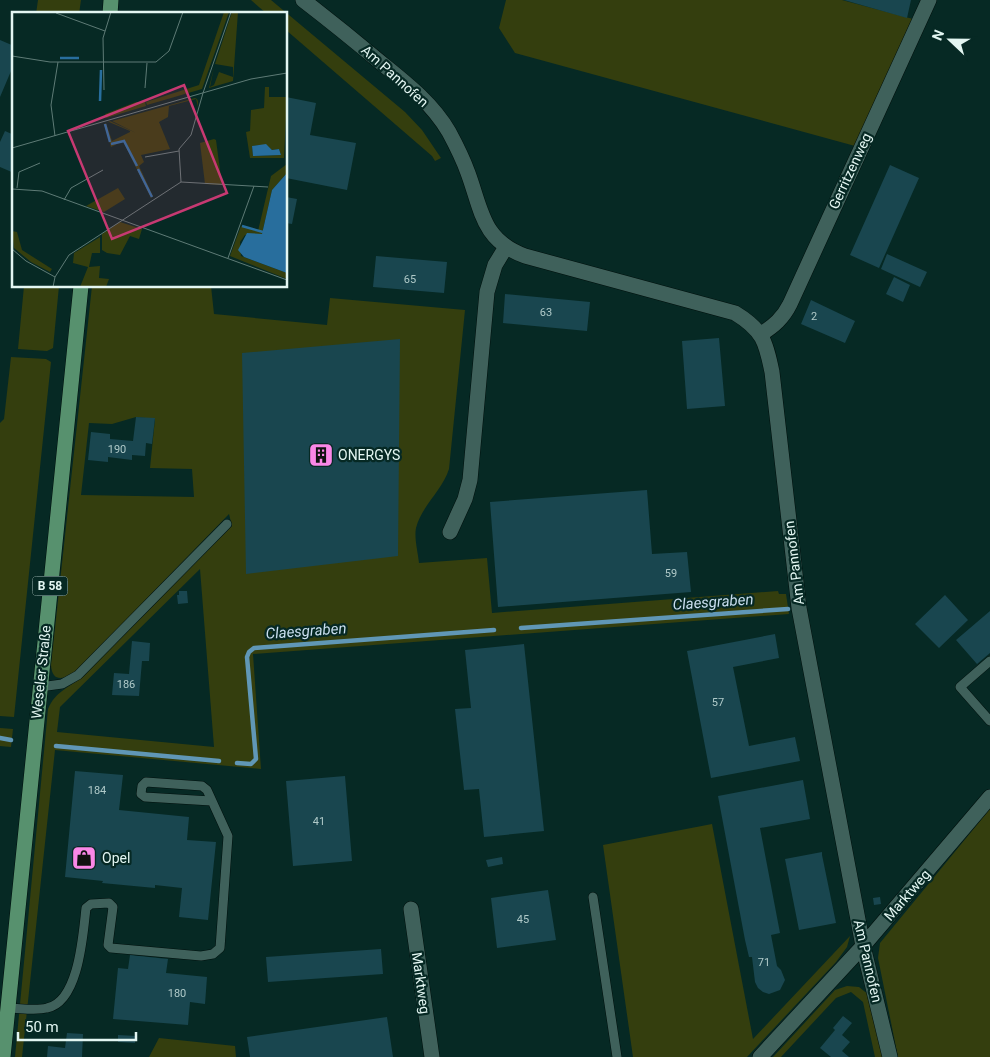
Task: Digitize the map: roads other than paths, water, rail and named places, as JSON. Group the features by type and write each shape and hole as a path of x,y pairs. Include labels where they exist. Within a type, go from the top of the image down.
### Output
{"main road":[{"name":"Weseler Straße","path":"2,1053 81,288"}],"street":[{"name":"Am Pannofen","path":"303,0 423,98 449,132 459,152 487,228 506,247 525,256 735,313 748,320 761,334 768,351 772,372 799,608 863,946 890,1057"},
{"name":"Gerritzenweg","path":"761,334 774,326 786,312 929,0"},
{"path":"450,532 462,507 470,480 487,292 495,265 506,247"},
{"name":"Marktweg","path":"760,1057 863,946 990,798"},
{"name":"Marktweg","path":"411,909 432,1057"}],"lane":[{"path":"40,687 62,684 78,675 227,524"},
{"path":"990,661 960,687 990,721"},
{"path":"8,1008 47,1008 64,997 80,959 86,908 90,904 109,904 113,907 108,945 111,948 201,956 213,954 220,948 228,836 207,790 202,786 146,782 142,786 141,794 146,797 211,801"},
{"path":"593,897 617,1057"}],"waterway":[{"name":"Claesgraben","path":"521,628 788,609"},
{"name":"Claesgraben","path":"237,763 251,764 256,759 247,657 254,648 494,630"},
{"name":"Claesgraben","path":"0,738 11,740"},
{"name":"Claesgraben","path":"56,746 219,761"}],"place":[{"name":"ONERGYS","path":"321,455"},
{"name":"Opel","path":"84,858"}]}
